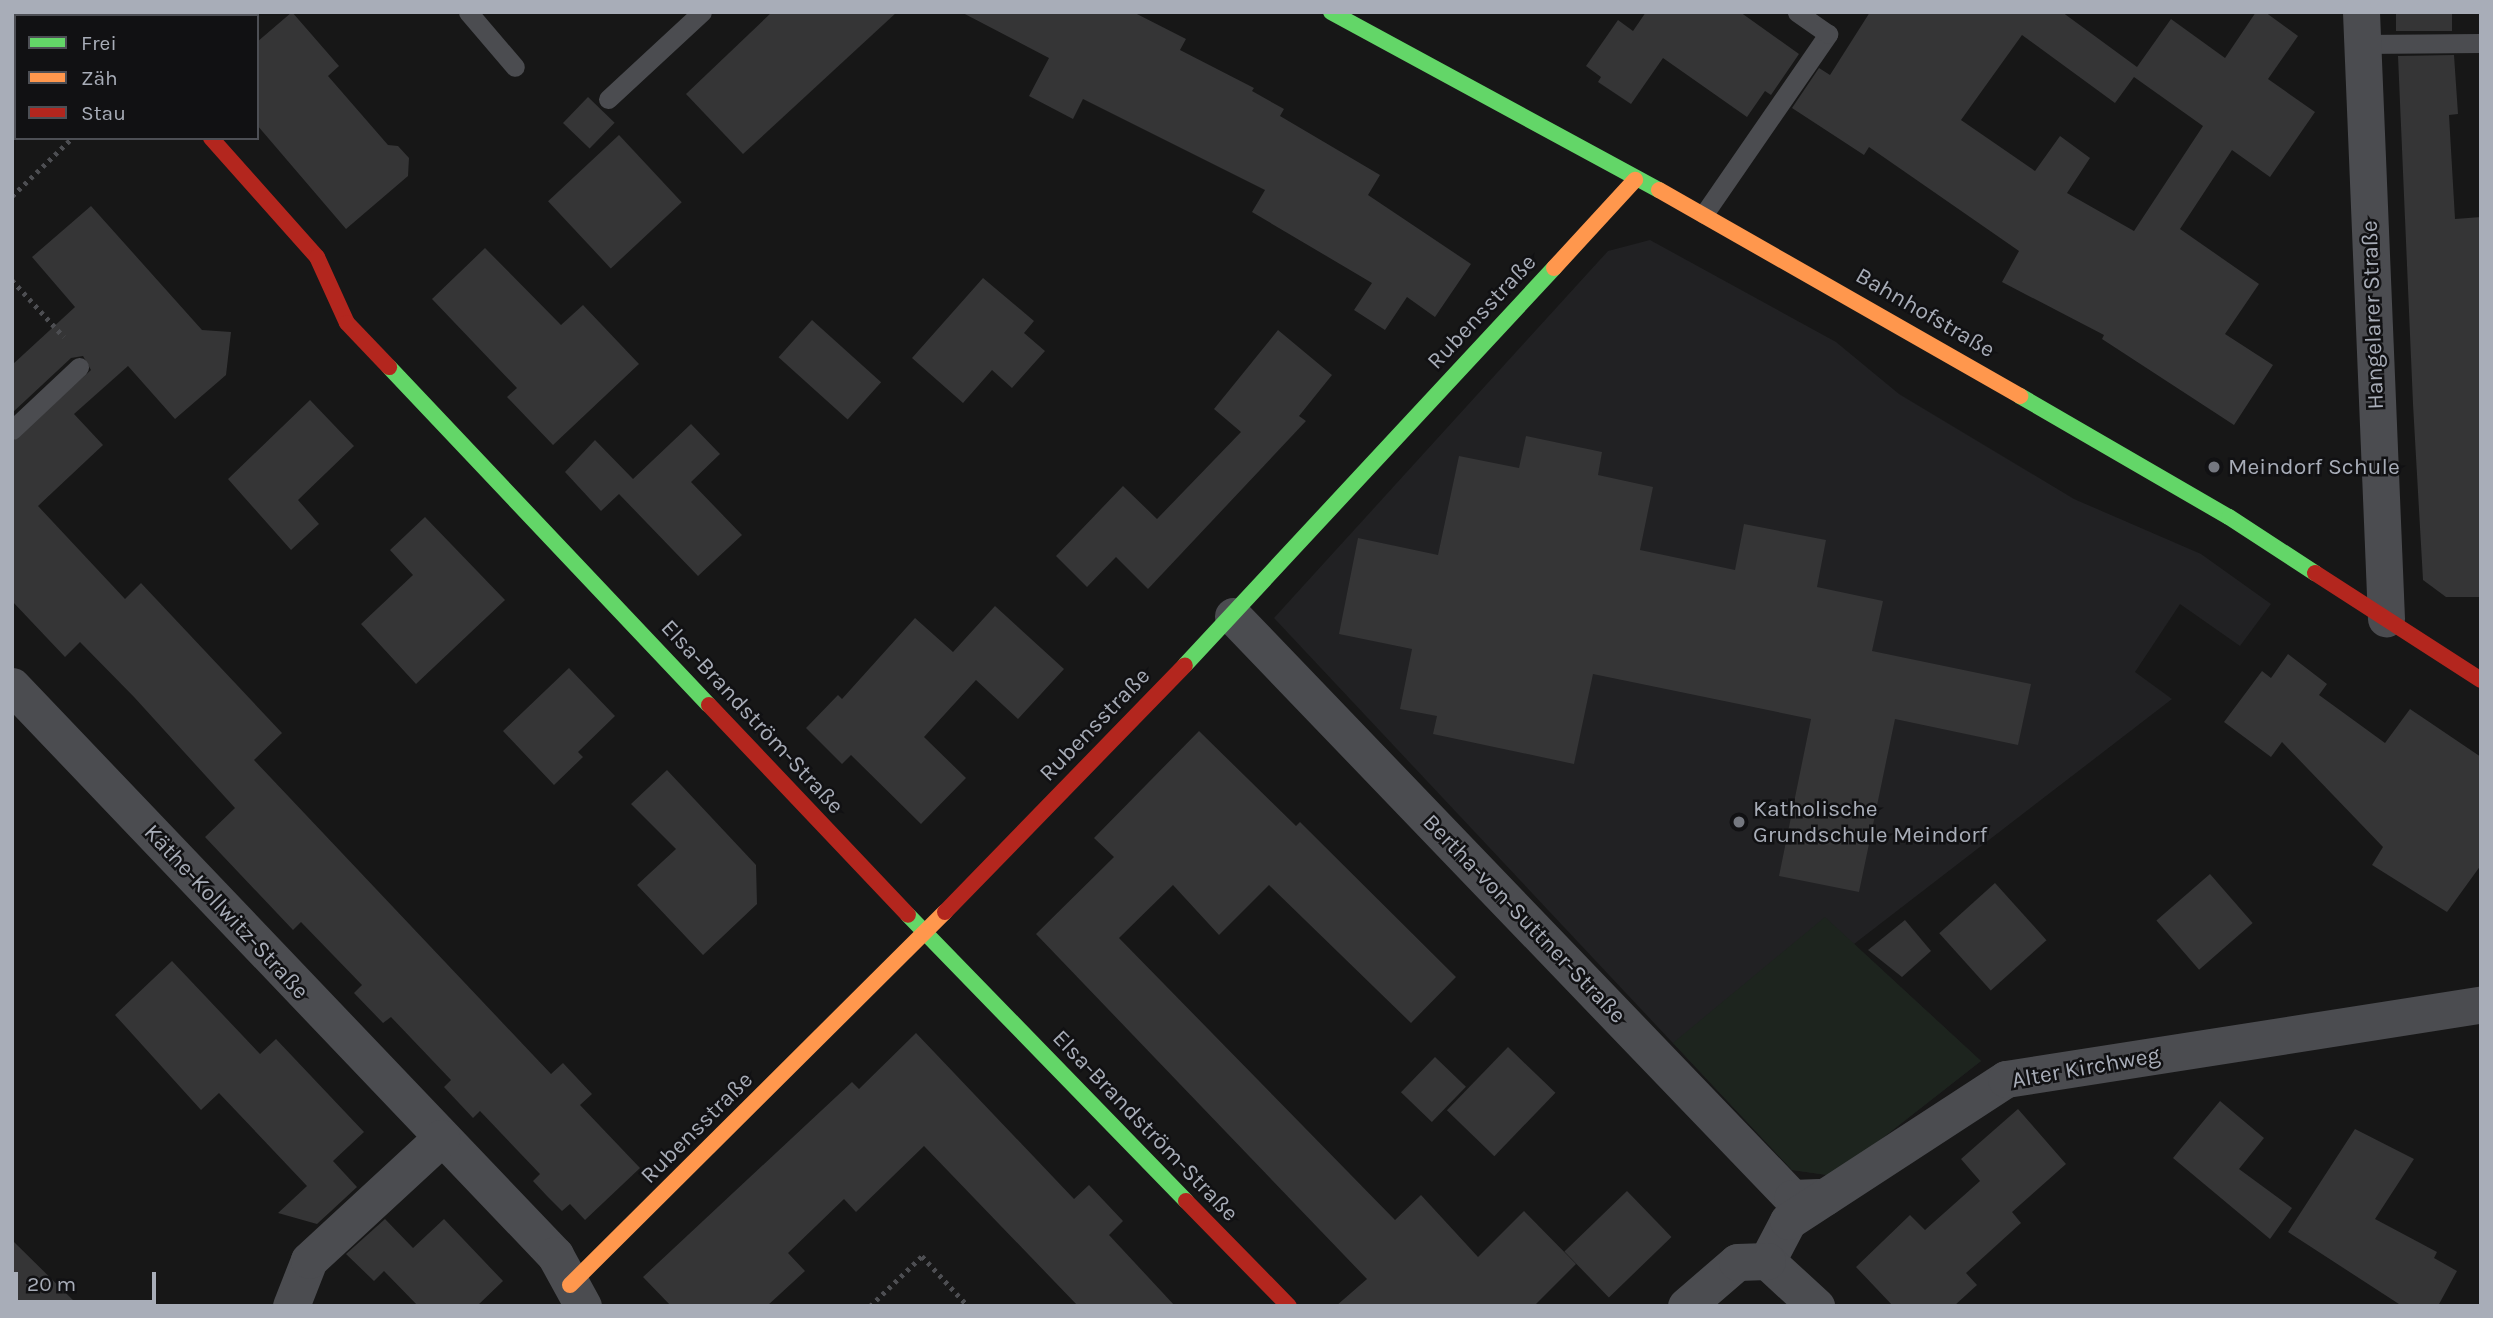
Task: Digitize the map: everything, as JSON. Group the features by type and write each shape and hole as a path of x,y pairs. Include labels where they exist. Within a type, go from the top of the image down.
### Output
{"street":[{"name":"Bahnhofstraße","path":"1331,12 1635,180 1704,214 2229,517 2481,680"},
{"name":"Hangelarer Straße","path":"2361,28 2386,618"},
{"name":"Elsa-Brandström-Straße","path":"213,140 317,257 347,323 925,933 1289,1306"},
{"name":"Rubensstraße","path":"577,1296 1233,616 1635,180"},
{"name":"Bertha-von-Suttner-Straße","path":"1233,616 1792,1198 1825,1197"},
{"name":"Käthe-Kollwitz-Straße","path":"12,686 441,1139 555,1255 577,1296"},
{"name":"Alter Kirchweg","path":"1767,1261 1788,1221 2006,1079 2481,1005"},
{"path":"291,1306 309,1260 441,1139"},
{"path":"1686,1306 1737,1262 1767,1261 1816,1306"}],"lane":[{"path":"468,12 515,67"},
{"path":"608,99 702,12"},
{"path":"1704,214 1828,34 1797,12"},
{"path":"2361,28 2481,43"},
{"path":"12,430 79,367"}],"path":[{"path":"12,196 70,140"},
{"path":"12,281 78,352 79,367"},
{"path":"870,1306 922,1256 968,1306"}],"shaded area":[{"name":"Katholische Grundschule Meindorf","path":"1650,240 1836,342 1899,394 2074,499 2201,554 2271,604 2240,646 2180,604 2135,672 2172,699 1854,944 1981,1061 1834,1176 1792,1170 1274,618 1608,251"},
{"path":"1825,917 1981,1061 1834,1176 1792,1170 1673,1043"}],"building":[{"path":"292,12 339,66 328,76 388,145 398,146 409,158 408,176 346,229 259,127 259,40"},
{"path":"772,12 897,12 743,154 686,94"},
{"path":"961,12 1133,12 1186,39 1180,50 1254,88 1252,91 1284,109 1280,116 1380,175 1368,195 1471,264 1435,317 1407,297 1385,330 1354,310 1372,283 1252,212 1265,190 1083,99 1073,119 1029,96 1049,58"},
{"path":"1646,12 1740,12 1799,54 1771,95 1765,91 1747,117 1663,58 1631,104 1598,82 1601,77 1586,66 1618,20 1633,31"},
{"path":"1870,12 2062,12 2137,67 2171,19 2225,58 2256,12 2265,12 2298,36 2268,79 2315,112 2270,177 2232,150 2180,229 2259,284 2225,334 2273,365 2234,425 2102,339 2104,335 2002,282 2019,251 1869,147 1864,155 1792,108 1819,68 1830,75","holes":["2022,35 2115,103 2134,77 2203,126 2134,231 2067,193 2090,158 2060,136 2035,171 1961,120"]},
{"path":"2396,12 2452,12 2452,31 2396,31"},
{"path":"2454,55 2458,114 2449,115 2455,219 2481,217 2481,597 2446,597 2423,580 2413,404 2398,56"},
{"path":"588,97 615,123 590,149 563,123"},
{"path":"619,135 682,202 611,268 548,201"},
{"path":"91,206 202,330 231,332 226,375 175,419 128,366 74,414 103,445 38,506 125,599 141,583 282,733 254,760 551,1074 563,1063 592,1094 580,1105 640,1168 585,1220 570,1204 562,1211 547,1196 533,1181 540,1174 480,1111 473,1118 444,1087 451,1080 391,1017 383,1023 354,993 362,985 301,922 293,930 205,837 235,808 134,697 80,642 65,657 12,601 12,442 91,370 83,356 71,358 12,413 12,365 75,307 32,257"},
{"path":"485,248 561,325 583,305 639,364 553,445 507,397 517,388 432,299"},
{"path":"983,278 1034,321 1024,333 1045,351 1012,388 992,370 963,403 912,358"},
{"path":"812,320 881,382 848,419 779,357"},
{"path":"1278,330 1332,375 1299,416 1306,421 1148,589 1116,557 1087,587 1056,556 1123,486 1157,519 1241,432 1214,409"},
{"path":"310,400 354,446 298,500 319,524 291,550 228,479"},
{"path":"691,424 720,454 691,482 742,535 698,576 619,494 601,511 565,472 595,440 633,479"},
{"path":"1526,436 1602,452 1598,475 1653,487 1640,550 1735,570 1744,524 1826,540 1817,587 1883,601 1872,651 2031,684 2018,745 1895,719 1859,892 1779,876 1811,719 1593,674 1574,764 1433,734 1437,716 1400,709 1412,649 1339,634 1358,538 1438,555 1459,456 1519,468"},
{"path":"425,517 505,600 416,684 361,624 413,575 390,550"},
{"path":"995,606 1064,669 1018,719 976,680 924,737 966,778 921,824 851,755 842,764 806,728 838,695 842,699 915,618 953,652"},
{"path":"2288,654 2327,684 2319,695 2385,743 2410,709 2481,757 2481,865 2447,912 2372,865 2383,847 2282,742 2271,757 2224,722 2262,671 2271,678"},
{"path":"569,668 615,716 578,752 583,757 554,785 503,731"},
{"path":"1199,731 1296,826 1300,822 1456,977 1411,1023 1269,885 1219,935 1173,885 1119,938 1395,1220 1421,1195 1478,1257 1524,1211 1576,1264 1534,1306 1336,1306 1367,1279 1036,934 1114,857 1094,838"},
{"path":"667,770 756,865 757,904 703,955 637,885 676,849 631,804"},
{"path":"2210,874 2253,923 2199,970 2156,921"},
{"path":"1995,883 2047,940 1991,990 1939,933"},
{"path":"1905,920 1931,951 1902,977 1868,950"},
{"path":"172,961 260,1054 276,1039 364,1132 333,1161 357,1187 317,1224 278,1213 307,1186 219,1093 201,1110 115,1015"},
{"path":"916,1033 1074,1199 1089,1185 1123,1221 1109,1235 1175,1306 1078,1306 924,1146 856,1212 844,1199 788,1253 805,1271 767,1306 671,1306 643,1277 852,1082 859,1089"},
{"path":"1508,1047 1555,1093 1494,1156 1447,1110"},
{"path":"1435,1057 1466,1087 1432,1122 1401,1092"},
{"path":"2220,1101 2264,1138 2239,1169 2292,1208 2270,1239 2173,1158"},
{"path":"2018,1109 2066,1164 2012,1212 2021,1223 1966,1273 1977,1285 1954,1306 1893,1306 1856,1267 1910,1215 1925,1230 1980,1181 1961,1159"},
{"path":"2355,1129 2414,1159 2375,1219 2437,1252 2434,1258 2457,1271 2438,1306 2402,1306 2288,1232"},
{"path":"1627,1191 1671,1237 1609,1297 1564,1251"},
{"path":"385,1219 413,1248 444,1219 503,1281 477,1306 418,1306 384,1271 374,1281 346,1254"},
{"path":"12,1240 79,1306 12,1306"}],"traffic: fast":[{"path":"1331,12 1659,190"},
{"path":"1185,665 1554,268"},
{"path":"389,367 709,705"},
{"path":"2020,396 2229,517 2315,573"},
{"path":"908,915 1186,1201"}],"traffic: slow":[{"path":"1554,268 1635,180"},
{"path":"1659,190 2020,396"},
{"path":"570,1285 945,912"}],"traffic: jam":[{"path":"213,140 317,257 347,323 389,367"},
{"path":"2315,573 2481,680"},
{"path":"945,912 1185,665"},
{"path":"709,705 908,915"},
{"path":"1186,1201 1289,1306"}],"place":[{"name":"Meindorf Schule","path":"2214,467"},
{"name":"Katholische Grundschule Meindorf","path":"1739,822"}]}
